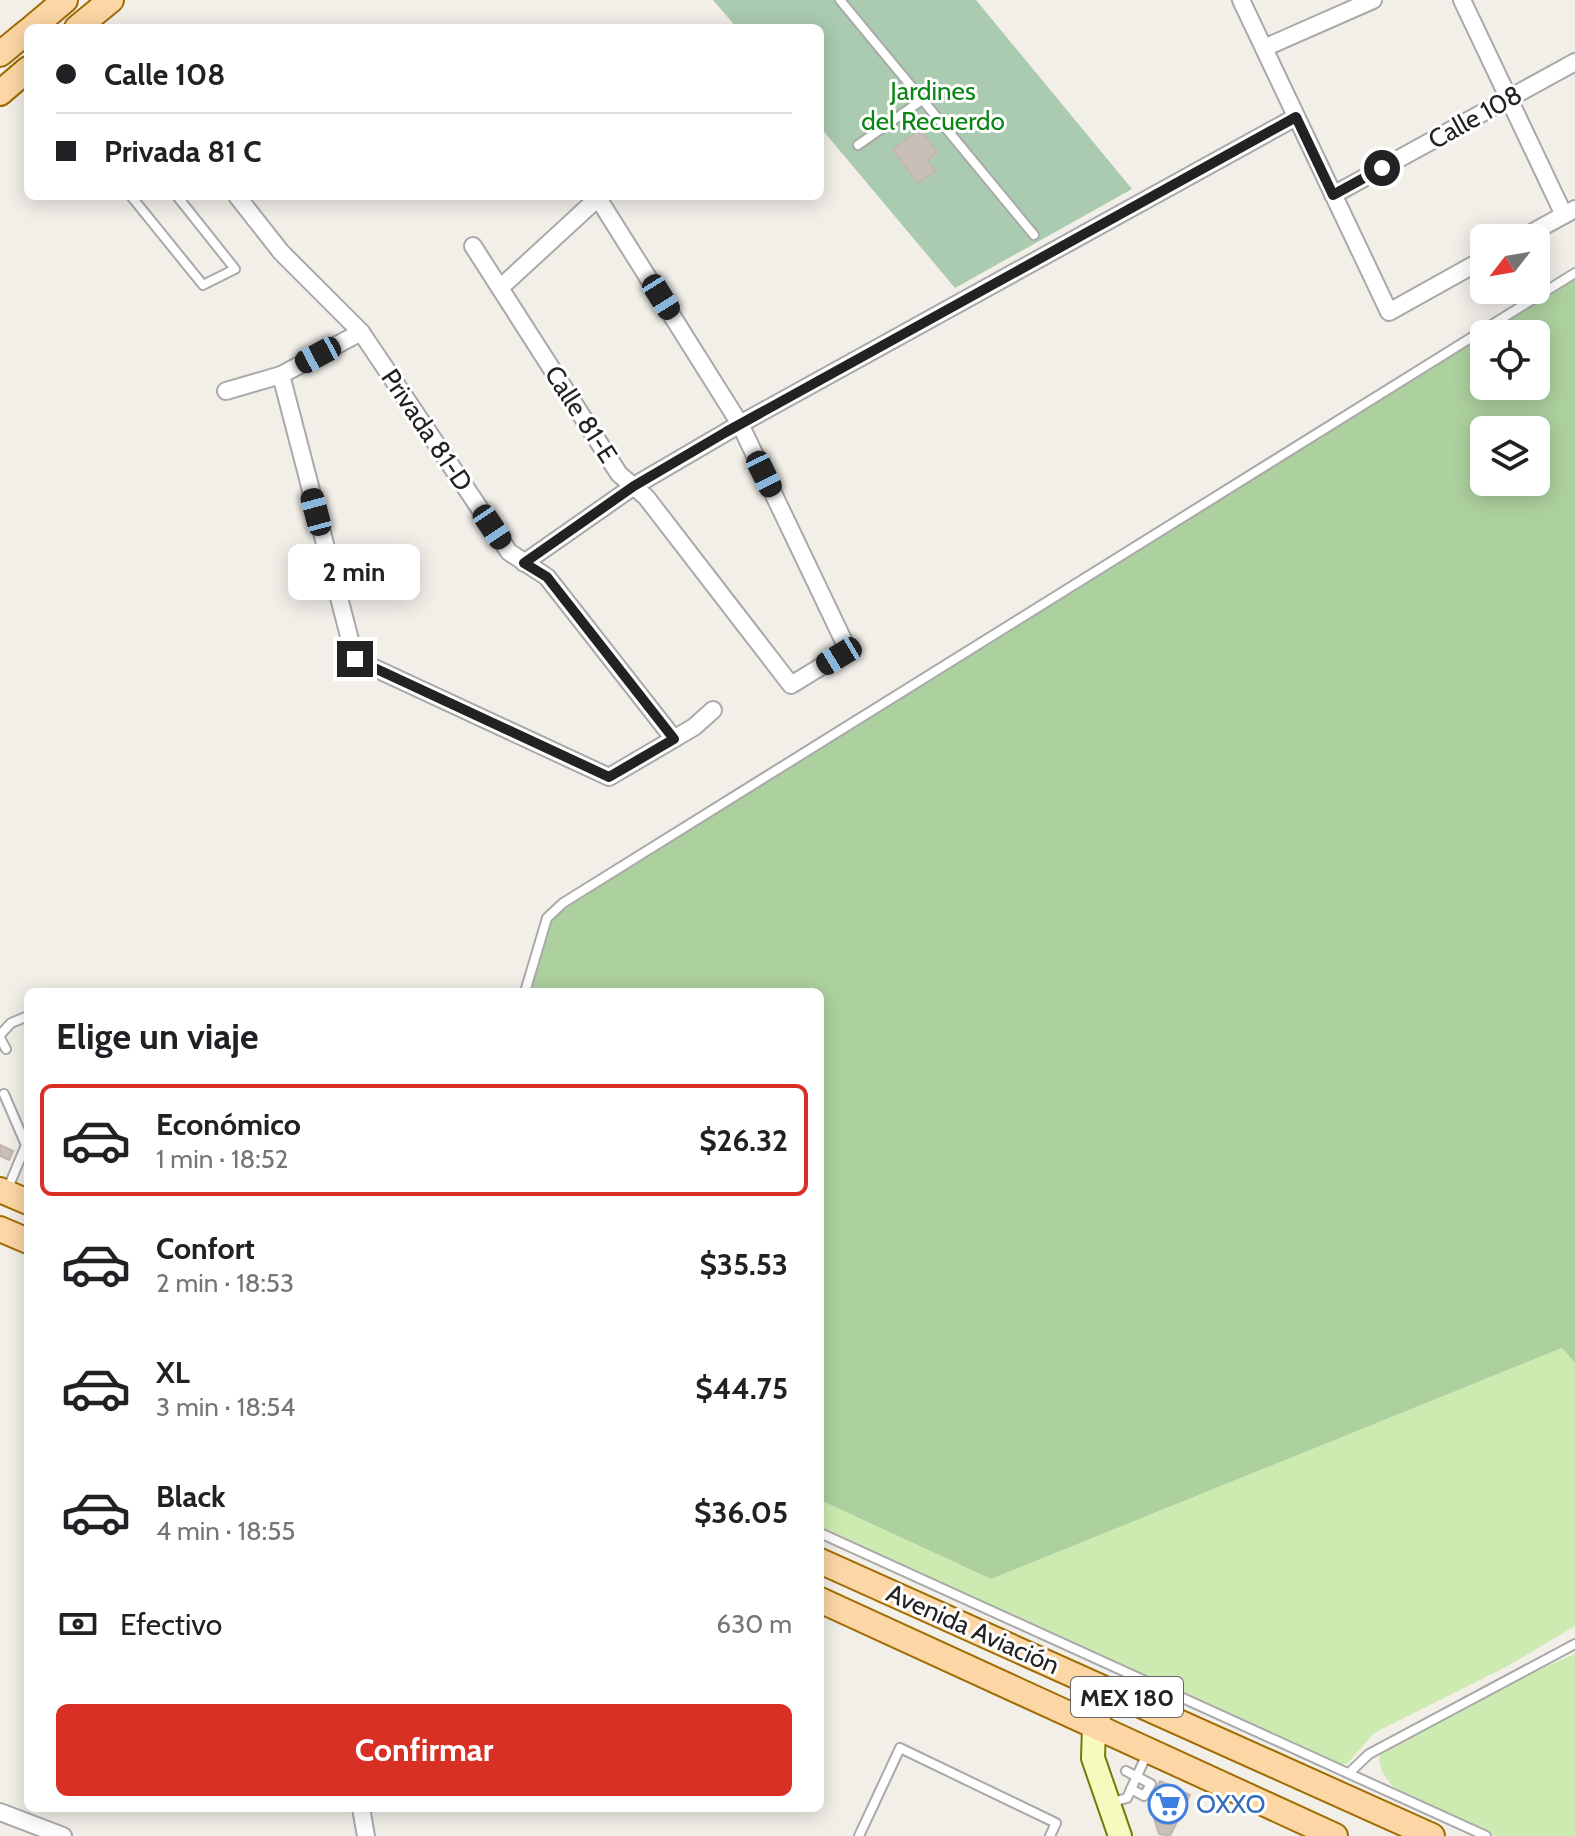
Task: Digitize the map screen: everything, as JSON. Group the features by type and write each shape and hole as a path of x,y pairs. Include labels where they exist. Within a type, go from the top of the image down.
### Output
{"main road":[{"path":"37,24 65,0"},
{"path":"4,50 24,35"},
{"path":"0,93 24,73"},
{"path":"0,1229 24,1239"},
{"name":"Avenida Aviación","path":"824,1563 1432,1836"},
{"name":"Avenida Aviación","path":"824,1602 1321,1833"},
{"path":"1110,1689 1094,1728 1093,1758 1120,1836"}],"street":[{"path":"1241,0 1389,312 1470,267"},
{"path":"1264,48 1373,0"},
{"path":"1462,0 1508,99 1570,212 1548,224"},
{"name":"Calle 108","path":"1333,195 1575,62"},
{"path":"524,563 634,486 740,424 1296,117"},
{"name":"Privada 81-D","path":"240,200 281,252 361,332 509,552 547,577 674,739"},
{"path":"500,288 596,200"},
{"path":"601,200 740,424"},
{"name":"Calle 81-E","path":"473,246 619,474 652,504 791,685 848,650 740,424"},
{"path":"226,391 281,375 361,332"},
{"path":"281,375 355,659 609,777 674,739 713,710"},
{"path":"0,1812 63,1836"},
{"path":"362,1812 366,1836"}],"lane":[{"path":"840,0 1034,235"},
{"path":"4,50 24,67"},
{"path":"858,145 922,100"},
{"path":"134,200 203,285 235,269 180,200"},
{"path":"526,988 547,918 563,903 1575,273"},
{"path":"6,1049 0,1036 11,1023 24,1018"},
{"path":"4,1094 24,1138"},
{"path":"8,1198 24,1153"},
{"path":"824,1535 1486,1836"},
{"path":"1350,1772 1369,1754 1575,1644"},
{"path":"859,1836 900,1748 1056,1823 1050,1836"},
{"path":"1109,1804 1127,1798 1148,1752"},
{"path":"1126,1771 1151,1784 1144,1796 1131,1789"}],"green space":[{"name":"Jardines del Recuerdo","path":"713,0 976,0 1132,189 955,288 824,132 824,24 734,24"},
{"path":"1575,278 1575,1363 1562,1348 991,1579 824,1502 824,988 529,988 548,918 555,910 1470,343 1470,400 1550,400 1550,320 1508,320 1533,304 1550,304 1550,294"},
{"path":"1562,1348 1575,1363 1575,1626 1506,1667 1374,1733 1347,1764 1335,1764 824,1529 824,1502 991,1579"},
{"path":"1575,1654 1575,1836 1495,1836 1393,1787 1382,1772 1379,1759 1383,1749 1508,1683"}],"building":[{"path":"920,129 937,152 927,160 935,171 918,183 893,150"},
{"path":"0,1145 13,1151 9,1160 0,1156"},
{"name":"OXXO","path":"1160,1781 1190,1795 1170,1836 1159,1834 1149,1802"}],"place":[{"name":"OXXO","path":"1168,1804"}],"route":[{"path":"355,659 609,777 674,739 547,577 524,563 634,486 726,432 1296,117 1333,195 1382,168"}]}
